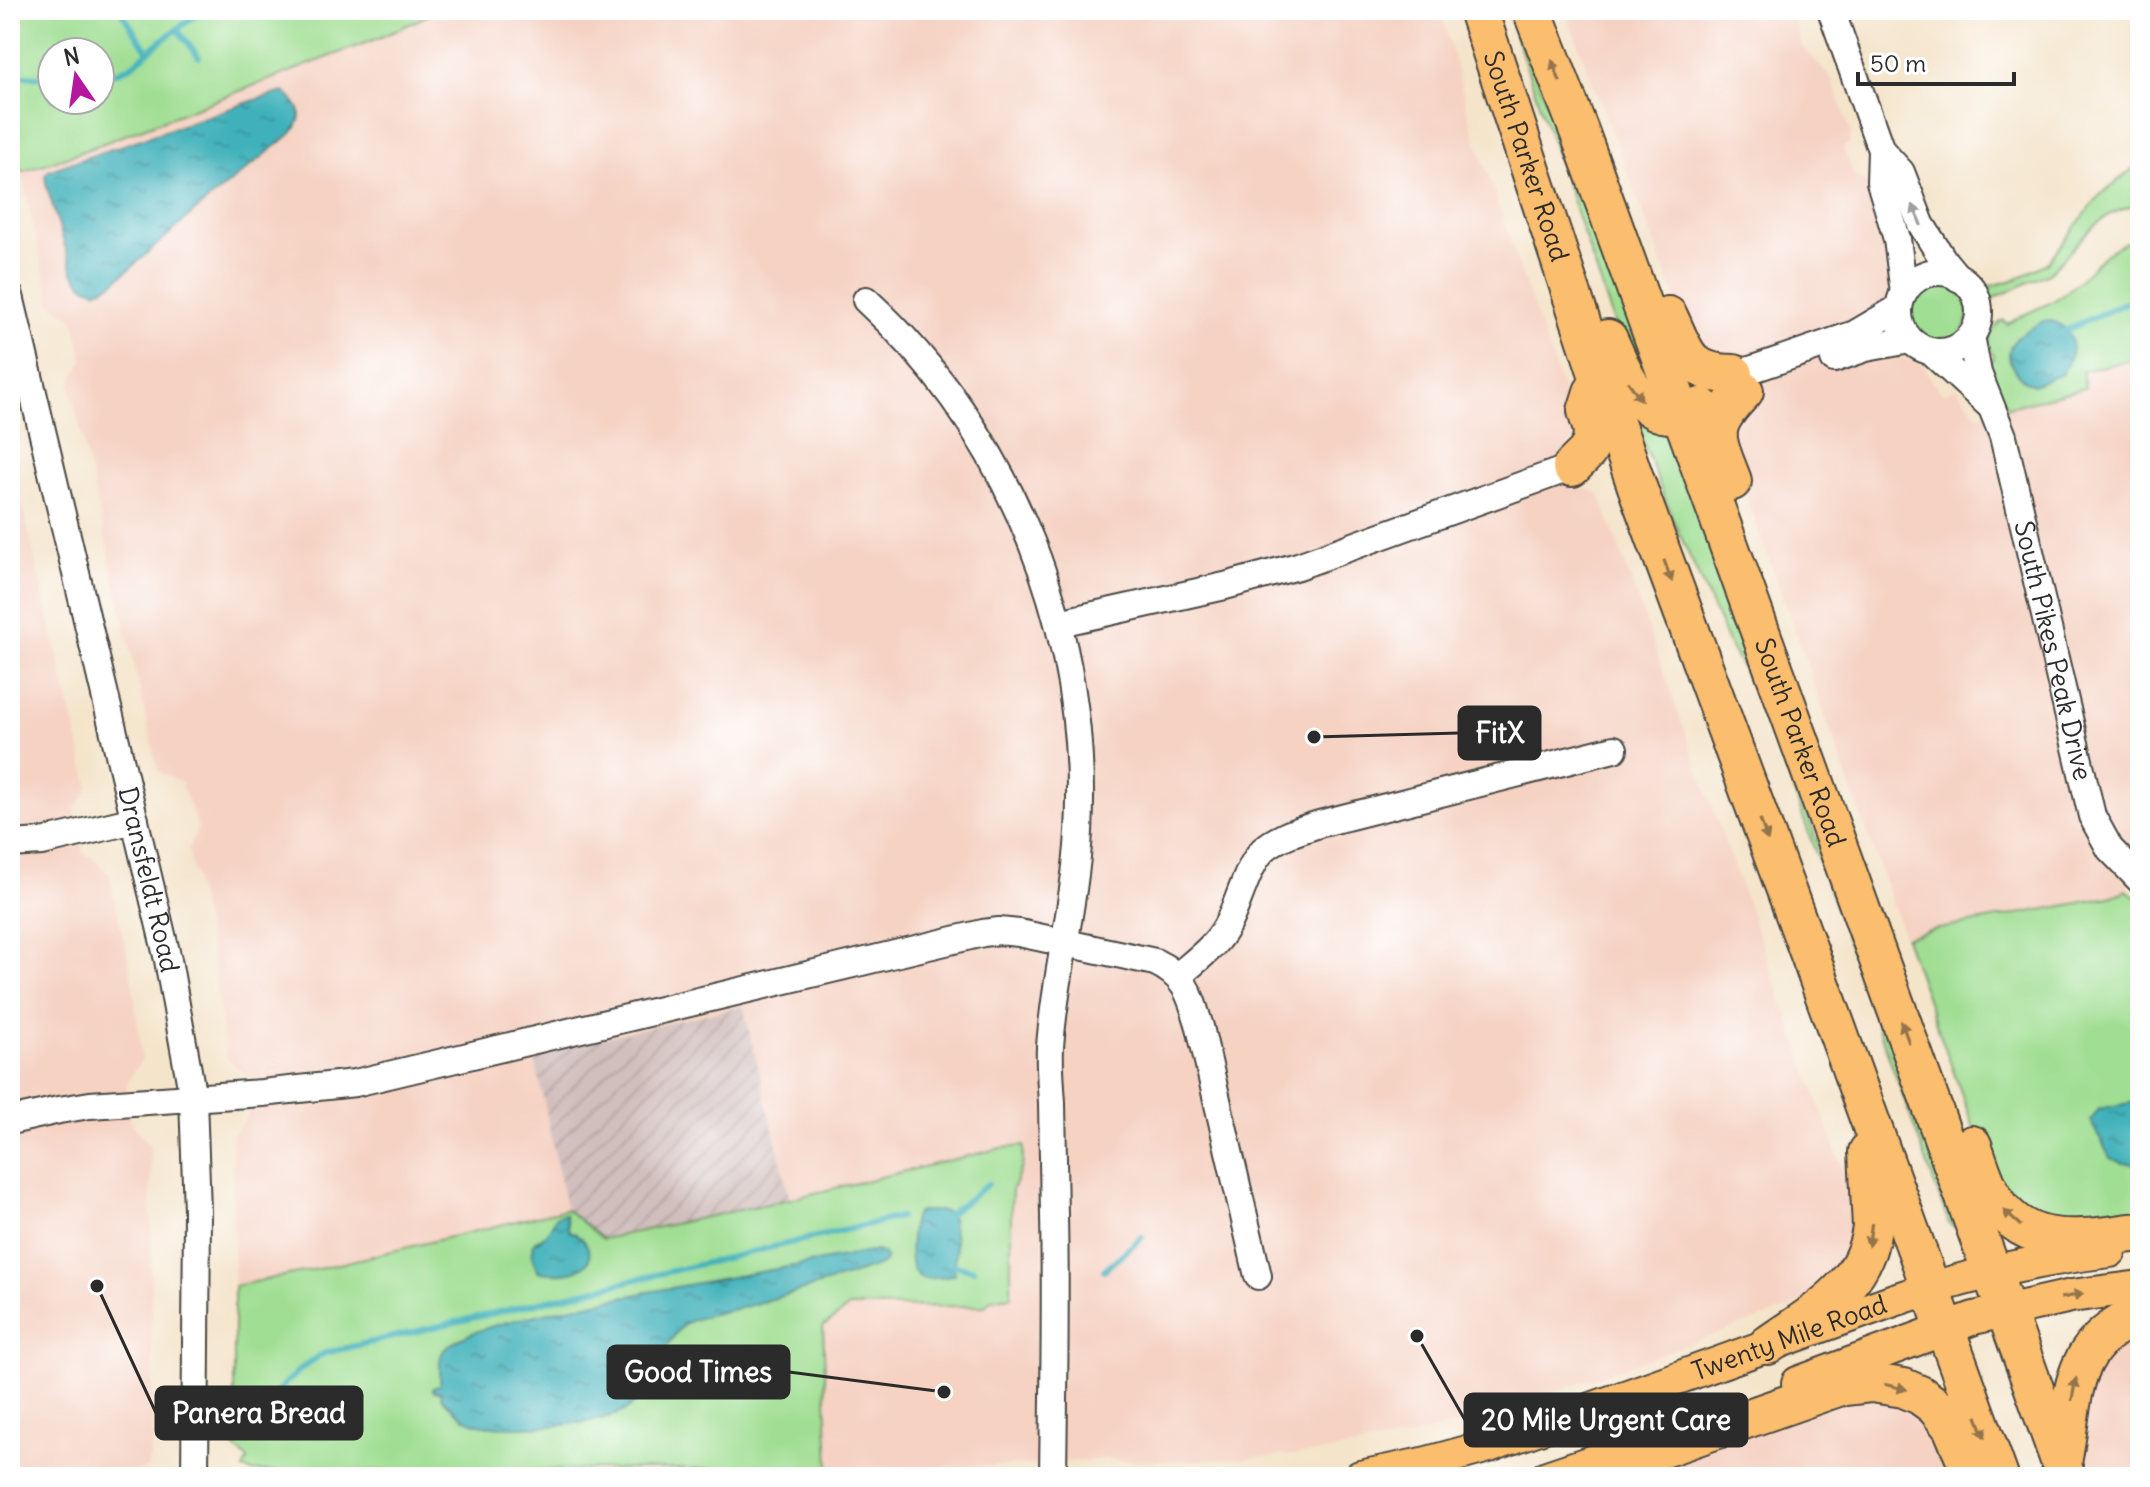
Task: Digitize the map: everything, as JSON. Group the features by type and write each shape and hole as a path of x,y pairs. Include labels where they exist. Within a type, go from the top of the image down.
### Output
{"highway":[{"name":"South Parker Road","path":"1478,10 1641,498 1999,1477"},
{"name":"South Parker Road","path":"1532,10 1579,131 2064,1471"},
{"path":"1579,131 1688,357 1696,366 1739,382"},
{"path":"1540,195 1630,386 1645,404 1659,411 1682,414 1739,382"},
{"path":"1572,467 1592,443 1593,430 1587,411 1598,374"},
{"path":"1739,382 1717,429 1718,441 1811,699 1808,762"},
{"path":"1572,467 1593,471 1612,481 1617,492 1641,498"},
{"path":"1768,1345 1842,1290 1858,1271 1868,1251 1872,1197 1863,1102"},
{"path":"1931,1105 1966,1129 1990,1191 2007,1215 2023,1227 2044,1237 2064,1239 2140,1232"},
{"path":"2064,1471 2073,1391 2081,1364 2108,1332 2140,1314"},
{"path":"1606,1457 1663,1448 1818,1393 1847,1385 1872,1383 1904,1388 1935,1406 1952,1427 1973,1477"}],"main road":[{"name":"Twenty Mile Road","path":"1360,1477 1489,1446 1931,1287 1990,1271 2140,1248"},
{"name":"Twenty Mile Road","path":"1547,1477 1945,1327 2004,1310 2071,1296 2140,1287"}],"street":[{"path":"1831,10 1881,150 1880,182 1897,239 1901,325 1920,346"},
{"path":"1881,150 1901,172 1921,224 1958,278"},
{"path":"1944,273 1958,278 1967,284 1977,302 1977,324 1971,336 1953,350 1941,352 1920,346 1866,348 1739,382 1753,369 1855,334 1901,300 1914,281 1928,274 1944,273"},
{"name":"Dransfeldt Road","path":"10,296 16,348 168,960 193,1098 197,1211 195,1477"},
{"path":"866,300 899,331 931,369 992,458 1043,571 1070,672 1080,780 1079,836 1050,1050 1056,1313 1053,1477"},
{"name":"South Pikes Peak Drive","path":"1971,336 1978,373 2003,436 2092,816 2110,849 2140,880"},
{"name":"South Pikes Peak Drive","path":"1920,346 1990,407"},
{"path":"1059,623 1225,586 1298,566 1572,467"},
{"path":"1178,976 1206,952 1225,929 1255,860 1271,843 1319,824 1614,749"},
{"path":"10,844 42,842 135,820"},
{"path":"10,1121 75,1107 355,1083 991,931 1019,933 1155,962 1178,976 1188,990 1200,1027 1258,1276"}],"shaded area":[{"path":"440,10 1441,10 1472,127 1576,427 1576,438 1568,446 1584,490 1589,489 1600,495 1846,1178 1852,1199 1853,1225 1845,1253 1823,1289 1795,1306 1482,1418 1402,1439 1318,1453 1239,1459 1108,1459 1006,1466 829,1468 823,1327 849,1307 985,1306 991,1299 1011,1296 1012,1190 1001,1148 790,1199 742,1006 534,1053 566,1209 318,1269 234,1286 232,1135 248,1115 247,1075 226,1055 211,952 188,848 198,828 181,782 160,772 157,766 70,384 83,361 75,323 73,318 51,304 21,172 381,37"},
{"path":"1563,10 1792,10 1801,45 1832,80 1851,133 1849,143 1843,148 1854,176 1869,186 1881,216 1893,298 1874,314 1894,357 1923,365 1943,394 1956,387 1977,415 2084,388 2081,371 2140,358 2140,862 2127,890 2110,897 1905,938 1728,446 1732,418 1694,346"},
{"path":"10,453 89,787 75,810 86,856 109,873 131,972 142,1059 128,1081 127,1089 130,1120 150,1145 153,1441 147,1469 133,1473 10,1474"},
{"path":"743,1006 790,1199 603,1239 566,1209 534,1053"},
{"path":"2140,1334 2140,1477 2086,1477 2080,1445 2086,1375 2112,1351"},
{"path":"1843,1396 1920,1409 1964,1477 1611,1477 1745,1427"}],"green space":[{"path":"10,10 440,10 381,37 21,172 10,116"},
{"path":"1507,10 1512,10 1656,391 1632,375"},
{"path":"2140,163 2140,203 2111,214 2095,225 2049,273 1984,303 1980,289 2017,279 2047,263 2100,195"},
{"path":"2140,238 2140,358 2082,371 2085,388 2008,407 1985,369 1994,358 1988,346 1996,326 2003,320 2007,324 2057,299 2117,246"},
{"path":"1938,283 1949,285 1959,292 1966,302 1966,324 1959,334 1949,341 1938,343 1927,341 1917,334 1910,324 1908,313 1910,302 1917,292 1927,285"},
{"path":"1636,417 1670,433 1955,1224 1953,1227 1949,1224 1781,756 1672,517"},
{"path":"2127,890 2140,900 2140,1225 2037,1227 1987,1164 1905,938 2110,897"},
{"path":"1024,1146 1022,1167 1012,1190 1011,1296 991,1299 985,1306 849,1307 823,1327 829,1468 252,1472 243,1469 248,1459 234,1447 234,1286 318,1269 566,1209 603,1239 790,1199 1001,1148"}],"water":[{"path":"284,92 299,110 299,120 293,132 112,284 96,291 83,285 73,272 46,184 45,175 50,170"},
{"path":"2043,321 2060,324 2071,337 2072,349 2062,374 2033,385 2016,372 2009,352 2019,336"},
{"path":"2140,1101 2140,1164 2110,1158 2091,1120 2099,1109"},
{"path":"945,1211 952,1218 956,1249 954,1274 924,1279 914,1271 910,1251 911,1233 917,1213"},
{"path":"565,1214 569,1231 580,1237 588,1248 587,1264 573,1272 538,1271 532,1257 534,1242 545,1236 557,1216"},
{"path":"875,1251 882,1253 885,1262 816,1286 686,1323 670,1343 648,1387 619,1414 555,1426 489,1426 466,1419 441,1397 441,1392 433,1391 440,1384 440,1361 445,1349 466,1336 494,1326 630,1295"}],"waterway":[{"path":"120,10 148,52"},
{"path":"116,73 134,64 203,10"},
{"path":"177,29 199,57"},
{"path":"10,75 36,77"},
{"path":"2060,333 2140,296"},
{"path":"944,1218 988,1184"},
{"path":"262,1427 281,1388 325,1353 900,1217"},
{"path":"1104,1270 1142,1237"},
{"path":"950,1264 974,1270"}],"place":[{"name":"FitX","path":"1314,737"},
{"name":"Panera Bread","path":"97,1286"},
{"name":"20 Mile Urgent Care","path":"1417,1336"},
{"name":"Good Times","path":"944,1392"}]}
